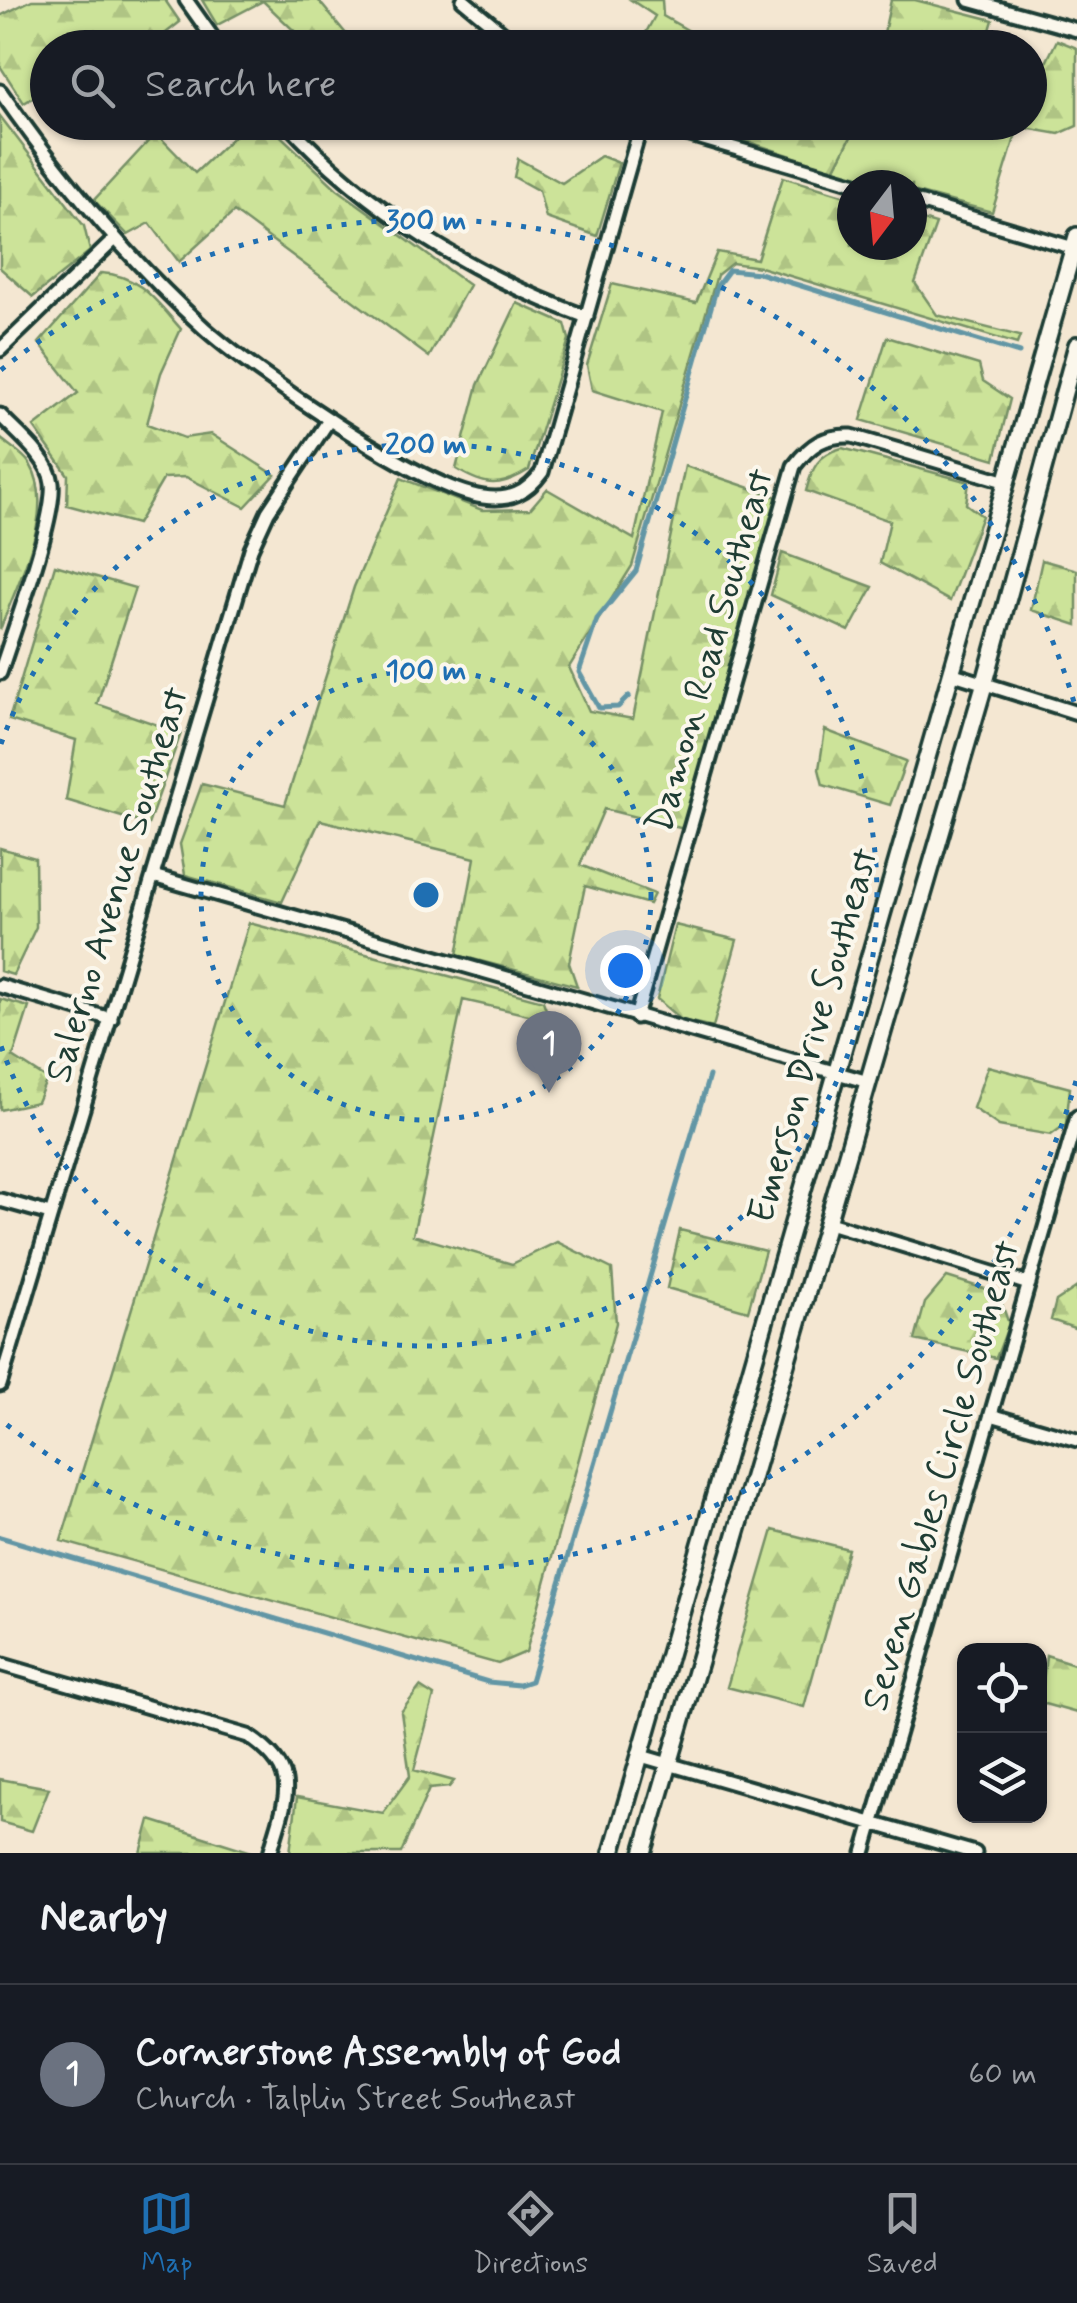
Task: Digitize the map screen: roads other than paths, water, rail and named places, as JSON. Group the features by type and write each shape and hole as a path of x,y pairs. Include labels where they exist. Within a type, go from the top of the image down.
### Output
{"street":[{"path":"186,0 207,30"},
{"path":"463,0 499,30"},
{"path":"970,0 1077,30"},
{"path":"0,91 30,134"},
{"path":"34,140 115,239 206,330 330,420 438,481 483,497 517,496 530,489 542,472 639,140"},
{"path":"306,140 364,192 428,238 499,280 587,316"},
{"path":"706,140 837,178"},
{"path":"927,204 1076,244"},
{"path":"0,350 115,239"},
{"name":"Emerson Drive Southeast","path":"612,1853 1076,244"},
{"name":"Emerson Drive Southeast","path":"643,1853 865,1080 985,682 1077,345"},
{"path":"0,415 38,455 52,481 49,514 0,674"},
{"name":"Salerno Avenue Southeast","path":"0,1385 250,549 268,512 330,420"},
{"name":"Damon Road Southeast","path":"636,1018 794,466 809,447 832,435 852,436 1008,482"},
{"path":"954,674 1077,713"},
{"path":"152,876 636,1018 865,1080"},
{"path":"0,986 110,1018"},
{"name":"Seven Gables Circle Southeast","path":"864,1853 1077,1116"},
{"path":"0,1200 50,1214"},
{"path":"826,1222 1029,1284"},
{"path":"991,1415 1077,1440"},
{"path":"0,1664 248,1736 276,1755 286,1777 284,1802 270,1853"},
{"path":"641,1756 975,1853"}],"waterway":[{"path":"629,696 618,707 599,708 579,672 597,619 636,571 717,286 729,270 759,273 1019,353"},
{"path":"0,1537 488,1682 519,1685 531,1681 709,1076"}],"place":[{"name":"Cornerstone Assembly of God","path":"549,1093"}]}
